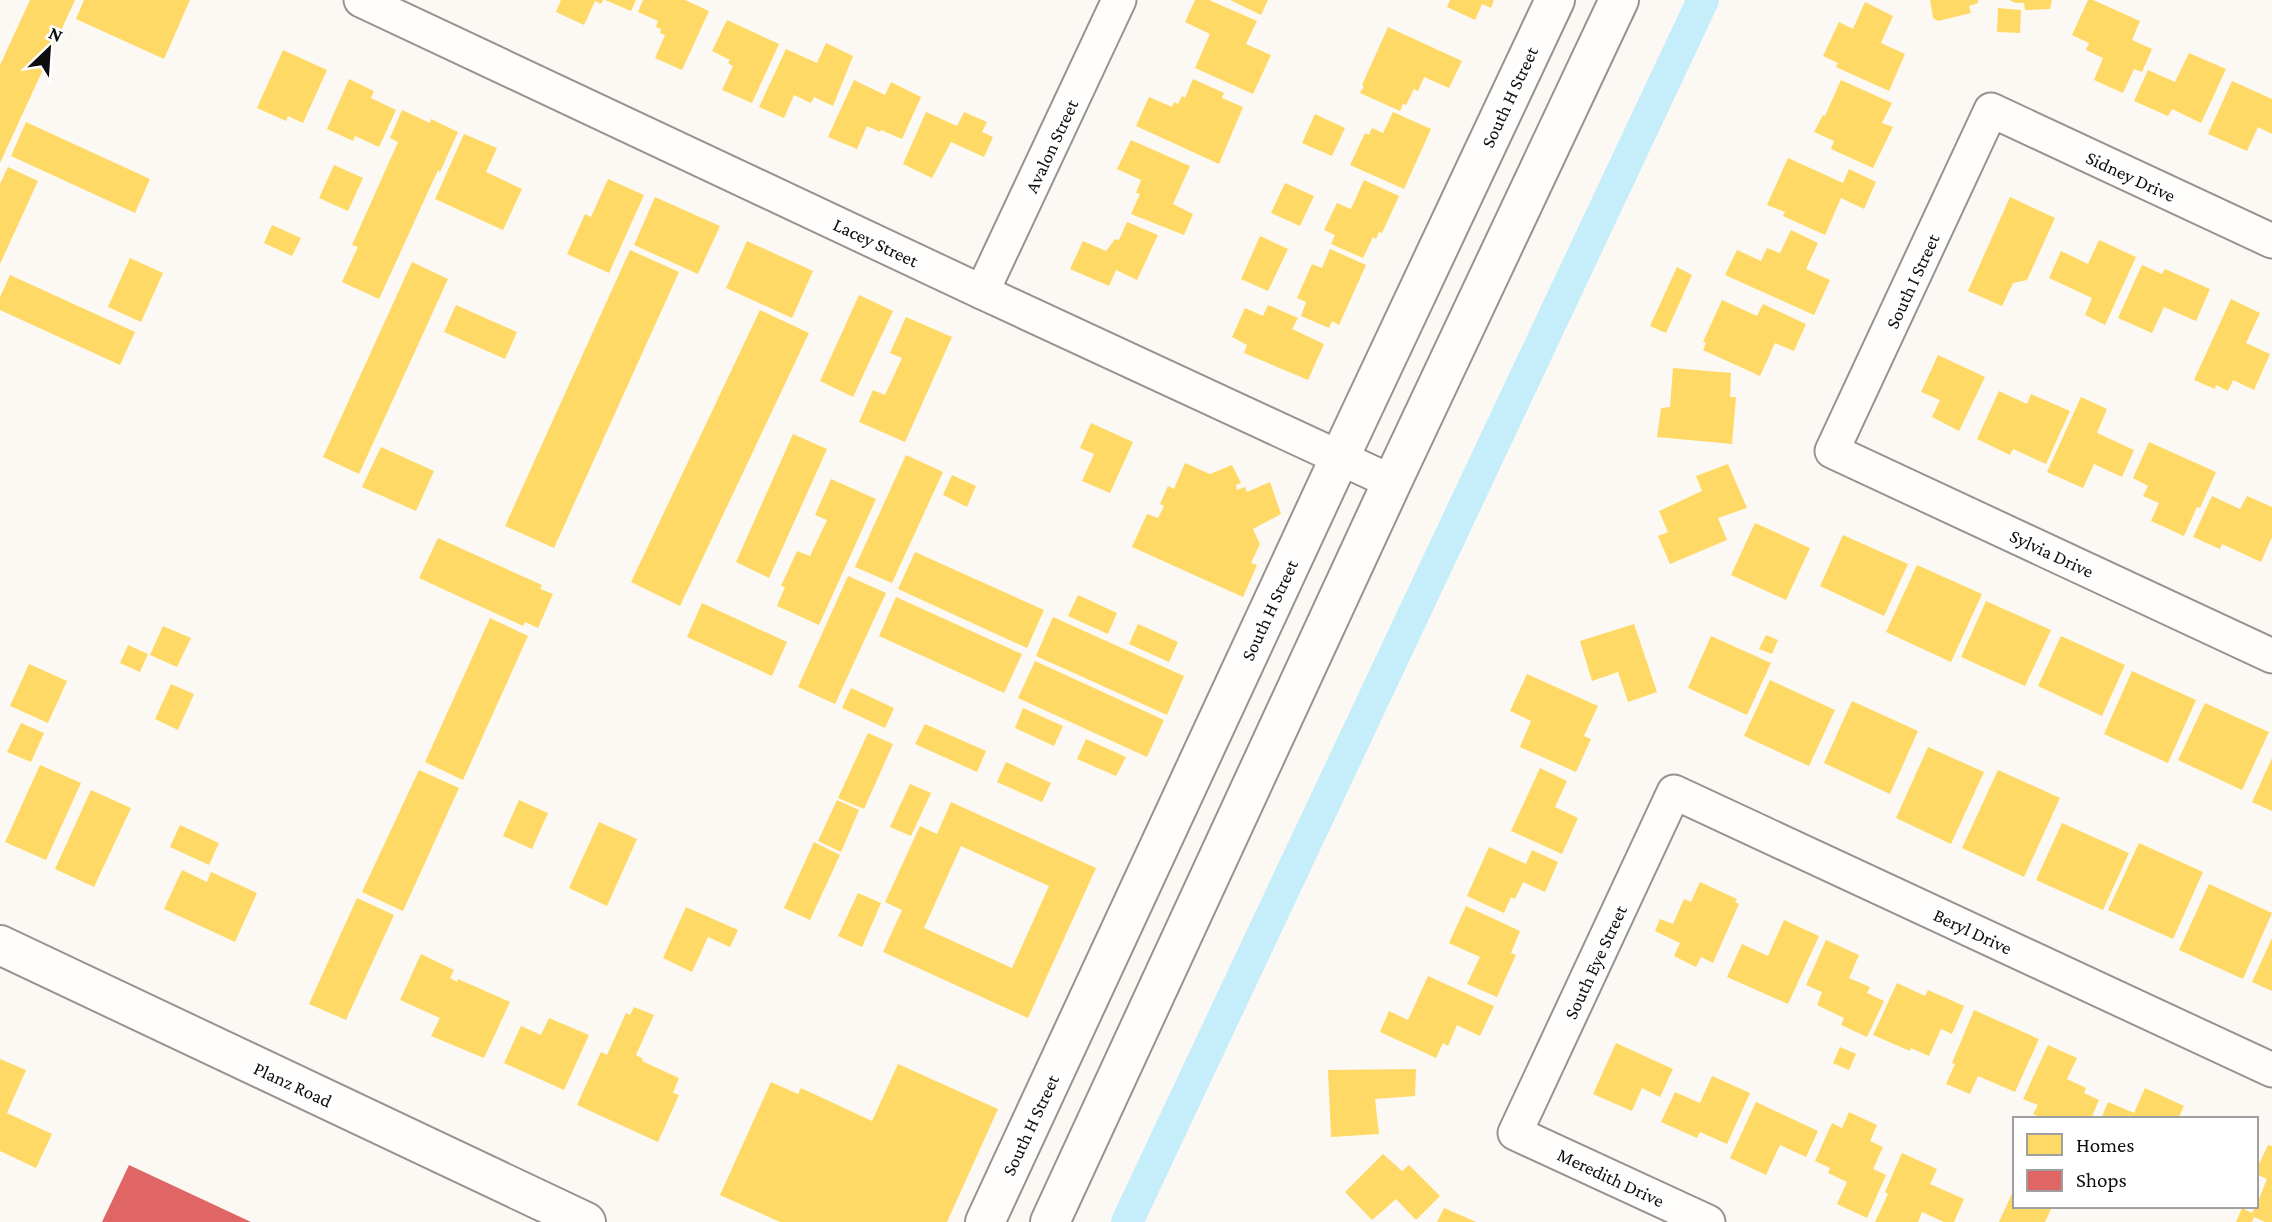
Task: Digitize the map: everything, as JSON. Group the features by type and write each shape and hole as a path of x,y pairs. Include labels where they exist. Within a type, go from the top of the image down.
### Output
{"street":[{"name":"Lacey Street","path":"361,0 1392,482"},
{"name":"Avalon Street","path":"982,292 1119,0"},
{"name":"South H Street","path":"985,1222 1555,0"},
{"path":"1050,1222 1392,482 1619,0"},
{"name":"Sidney Drive","path":"1991,110 2272,241"},
{"name":"South I Street","path":"1832,451 1991,110"},
{"name":"Sylvia Drive","path":"1832,451 2272,656"},
{"name":"Beryl Drive","path":"1674,792 2272,1070"},
{"name":"South Eye Street","path":"1515,1133 1674,792"},
{"name":"Planz Road","path":"0,945 586,1222"},
{"name":"Meredith Drive","path":"1515,1133 1707,1222"}],"building: Homes":[{"path":"30,0 75,0 0,163 0,65"},
{"path":"84,0 190,0 164,59 76,19"},
{"path":"561,0 603,0 601,4 595,1 584,25 556,12"},
{"path":"605,0 636,0 631,11"},
{"path":"643,0 685,0 709,11 682,70 655,58 665,35 656,27 658,21 638,12"},
{"path":"1195,0 1209,0 1257,21 1246,44 1271,55 1253,94 1195,68 1210,34 1185,22"},
{"path":"1230,0 1268,0 1261,15"},
{"path":"1450,0 1494,0 1491,8 1482,4 1475,20 1447,7"},
{"path":"1930,0 1978,0 1978,3 1969,6 1971,13 1938,21 1933,18"},
{"path":"2009,0 2052,0 2050,9 2025,10 2024,3"},
{"path":"2088,0 2140,21 2132,40 2152,49 2142,72 2134,69 2123,93 2094,80 2103,58 2086,50 2089,43 2072,35"},
{"path":"1865,2 1893,16 1881,43 1905,54 1889,91 1836,67 1838,63 1823,56 1839,22 1853,29"},
{"path":"1998,8 2021,10 2020,33 1997,32"},
{"path":"727,20 779,44 752,103 722,90 733,66 728,63 730,60 712,51"},
{"path":"1388,27 1462,61 1449,88 1424,77 1418,91 1414,89 1400,111 1360,93"},
{"path":"826,43 853,56 833,106 814,97 811,103 794,95 784,118 759,107 786,49 817,63"},
{"path":"283,50 327,70 303,123 288,116 286,121 257,108"},
{"path":"2189,53 2226,69 2201,123 2172,109 2168,116 2134,101 2148,70 2175,82"},
{"path":"349,79 374,91 371,98 396,110 379,147 355,136 353,141 327,129"},
{"path":"1193,79 1224,93 1222,98 1243,107 1219,164 1136,126 1149,97 1172,107 1174,102 1178,104 1182,96 1185,98"},
{"path":"854,80 885,95 891,82 921,97 902,139 867,126 857,149 828,137"},
{"path":"1841,80 1892,103 1882,123 1893,127 1873,168 1831,149 1834,141 1814,132 1823,115 1825,116"},
{"path":"2232,81 2272,99 2272,134 2258,127 2247,151 2208,134"},
{"path":"402,110 430,123 431,119 458,132 379,299 342,282 358,247 352,245 398,142 390,138"},
{"path":"926,112 957,126 964,112 987,122 982,132 993,137 984,157 951,142 932,178 903,164"},
{"path":"1393,112 1431,129 1404,189 1350,165 1365,133 1369,135 1372,128 1383,133"},
{"path":"1315,114 1345,128 1332,156 1302,143"},
{"path":"26,122 150,179 135,213 11,156"},
{"path":"464,134 497,148 486,172 522,189 503,230 435,199"},
{"path":"1131,140 1190,166 1173,204 1193,214 1184,235 1131,214 1140,194 1136,193 1141,180 1117,169"},
{"path":"1788,158 1843,183 1849,169 1876,182 1864,209 1841,198 1825,235 1783,216 1785,212 1767,205"},
{"path":"334,165 363,178 348,211 319,198"},
{"path":"8,167 38,181 0,264 0,184"},
{"path":"608,179 644,195 609,273 567,254 585,214 591,217"},
{"path":"1364,180 1399,196 1382,233 1379,232 1376,239 1373,237 1363,258 1331,244 1335,235 1324,230 1337,203 1351,209"},
{"path":"1285,183 1314,196 1300,226 1271,213"},
{"path":"655,197 720,226 698,274 634,245"},
{"path":"2010,197 2055,218 2027,280 2013,283 2002,306 1968,291"},
{"path":"1127,222 1158,235 1137,280 1116,270 1109,286 1070,269 1083,241 1106,251 1115,239 1119,240"},
{"path":"272,225 301,238 292,256 264,243"},
{"path":"1791,230 1818,243 1806,269 1830,280 1814,315 1725,275 1737,250 1761,261 1767,248 1780,253"},
{"path":"1260,236 1288,249 1268,291 1241,279"},
{"path":"2099,240 2136,257 2105,325 2085,315 2092,298 2049,278 2061,251 2088,264"},
{"path":"747,241 813,271 792,318 726,288"},
{"path":"1330,249 1366,265 1339,325 1332,321 1329,328 1301,316 1306,302 1297,298 1312,264 1322,268"},
{"path":"630,250 679,272 554,548 505,526"},
{"path":"130,258 163,273 141,322 108,307"},
{"path":"412,262 448,279 359,474 323,457"},
{"path":"2142,265 2162,274 2165,269 2210,289 2196,321 2164,307 2152,333 2118,318"},
{"path":"1677,267 1692,275 1666,333 1650,326"},
{"path":"10,275 135,332 120,365 0,310 0,297"},
{"path":"859,295 893,311 853,397 820,381"},
{"path":"2231,299 2260,313 2246,343 2270,354 2254,390 2233,380 2228,391 2194,380"},
{"path":"1722,300 1757,316 1763,304 1806,324 1794,351 1775,343 1760,376 1703,350 1706,343 1703,342"},
{"path":"456,305 517,332 505,359 444,332"},
{"path":"1268,305 1298,318 1292,329 1324,344 1308,380 1244,353 1247,345 1232,337 1245,308 1263,316"},
{"path":"760,310 809,333 680,606 631,582"},
{"path":"906,317 952,337 905,442 859,422 873,390 885,395 902,358 890,353"},
{"path":"1938,355 1985,377 1959,431 1932,417 1940,400 1921,392"},
{"path":"1673,368 1731,373 1730,397 1736,397 1732,444 1657,437 1661,408 1670,407"},
{"path":"1999,391 2027,404 2031,394 2070,411 2046,464 2013,449 2010,455 1977,439"},
{"path":"2081,397 2107,409 2097,433 2134,450 2122,477 2094,464 2083,488 2047,472"},
{"path":"1091,423 1133,442 1110,493 1082,481 1094,454 1080,448"},
{"path":"793,434 827,449 769,578 736,562"},
{"path":"2149,442 2216,472 2184,536 2151,521 2159,503 2143,496 2148,486 2133,478"},
{"path":"381,447 434,471 416,511 362,487"},
{"path":"906,455 943,472 892,583 855,567"},
{"path":"1185,463 1210,474 1232,465 1241,483 1236,485 1237,490 1245,487 1247,492 1270,482 1281,514 1253,529 1260,544 1251,563 1257,565 1243,597 1132,547 1147,514 1158,518 1164,506 1160,504 1168,486 1174,489"},
{"path":"1728,464 1747,508 1718,518 1727,540 1670,564 1658,536 1668,532 1659,511 1702,491 1696,476"},
{"path":"952,475 976,486 967,507 943,495"},
{"path":"831,479 876,499 819,625 777,606 785,587 781,586 797,551 810,556 827,520 815,515"},
{"path":"2212,496 2240,509 2247,496 2272,507 2272,537 2261,562 2222,544 2220,549 2193,537"},
{"path":"1755,523 1810,548 1786,600 1731,575"},
{"path":"1843,535 1908,564 1884,616 1820,586"},
{"path":"438,538 542,585 540,589 553,594 538,628 525,622 523,626 419,578"},
{"path":"915,552 1044,610 1027,648 898,589"},
{"path":"1917,565 1982,594 1951,662 1886,632"},
{"path":"848,576 886,593 835,704 798,687"},
{"path":"1078,595 1117,613 1108,634 1068,616"},
{"path":"896,597 1022,654 1004,693 879,636"},
{"path":"1986,601 2051,630 2025,686 1961,657"},
{"path":"702,603 787,642 772,676 687,637"},
{"path":"1053,617 1184,676 1167,715 1036,656"},
{"path":"490,618 528,636 463,780 425,762"},
{"path":"1138,624 1178,642 1169,662 1129,644"},
{"path":"1634,624 1657,692 1628,702 1618,672 1592,681 1580,641"},
{"path":"163,626 191,638 177,667 150,655"},
{"path":"1766,635 1778,640 1772,654 1759,649"},
{"path":"1711,636 1771,663 1747,715 1688,688"},
{"path":"2061,636 2125,665 2102,716 2038,686"},
{"path":"128,645 148,654 140,672 120,663"},
{"path":"1035,661 1164,720 1147,757 1018,698"},
{"path":"29,664 67,681 48,723 10,706"},
{"path":"2132,671 2196,700 2168,763 2104,734"},
{"path":"1527,674 1598,706 1584,736 1591,739 1576,772 1520,747 1531,721 1510,711"},
{"path":"1770,680 1835,710 1809,766 1744,736"},
{"path":"171,684 194,694 178,730 155,719"},
{"path":"851,688 894,708 885,728 842,708"},
{"path":"1852,701 1918,731 1890,794 1824,763"},
{"path":"2205,703 2269,732 2242,790 2178,760"},
{"path":"1023,708 1063,726 1054,746 1015,728"},
{"path":"21,723 44,733 31,762 7,752"},
{"path":"925,724 986,751 977,772 915,744"},
{"path":"868,733 893,744 864,809 838,798"},
{"path":"1086,739 1126,757 1116,776 1077,759"},
{"path":"1928,747 1984,772 1951,844 1896,818"},
{"path":"2272,758 2272,811 2252,802"},
{"path":"1006,762 1051,783 1042,802 997,782"},
{"path":"40,765 81,783 46,860 5,842"},
{"path":"1540,768 1567,781 1555,807 1578,818 1562,854 1511,831"},
{"path":"419,770 459,788 403,911 362,892"},
{"path":"1998,770 2060,798 2024,877 1962,848"},
{"path":"910,784 931,793 911,836 890,827"},
{"path":"91,790 131,808 94,887 55,869"},
{"path":"519,800 548,813 532,849 503,836"},
{"path":"837,800 859,810 841,852 818,841"},
{"path":"951,802 1096,868 1028,1018 883,952 902,910 885,902 920,826 937,834","holes":["961,846 1049,886 1012,968 924,928"]},
{"path":"599,822 637,839 607,906 569,888"},
{"path":"2062,823 2129,853 2103,910 2036,880"},
{"path":"180,825 219,843 209,865 170,847"},
{"path":"814,842 840,855 810,920 784,908"},
{"path":"2139,843 2203,872 2173,939 2108,910"},
{"path":"1489,847 1526,864 1532,850 1558,862 1545,892 1523,882 1515,899 1511,897 1504,913 1467,896"},
{"path":"182,870 207,882 211,872 257,893 235,942 164,909"},
{"path":"1700,882 1737,899 1735,902 1739,904 1713,963 1701,957 1696,967 1674,956 1680,943 1655,931 1660,919 1673,924 1684,899 1691,902"},
{"path":"2209,884 2272,913 2243,979 2179,950"},
{"path":"858,893 881,903 862,947 838,936"},
{"path":"357,898 394,915 346,1020 309,1004"},
{"path":"1466,906 1520,931 1511,953 1516,955 1497,997 1467,984 1480,957 1449,943"},
{"path":"686,907 738,930 730,947 708,937 692,972 663,958"},
{"path":"1784,920 1819,936 1788,1004 1727,977 1742,944 1768,956"},
{"path":"2272,938 2272,991 2252,982"},
{"path":"1826,940 1859,955 1849,978 1870,987 1867,993 1884,1001 1867,1037 1841,1025 1844,1018 1817,1005 1822,992 1806,985"},
{"path":"421,954 454,970 450,978 457,982 458,979 510,1002 484,1058 431,1036 440,1018 400,1000"},
{"path":"1428,976 1494,1006 1480,1036 1457,1025 1448,1046 1443,1043 1436,1058 1380,1032 1389,1011 1408,1020"},
{"path":"1897,983 1925,996 1928,990 1964,1006 1952,1034 1941,1029 1929,1056 1873,1035"},
{"path":"634,1007 654,1015 636,1055 643,1059 642,1061 679,1078 673,1093 679,1095 658,1142 577,1105 601,1052 607,1055 626,1013 630,1015"},
{"path":"1974,1010 2039,1039 2015,1092 1978,1076 1970,1094 1946,1084"},
{"path":"549,1018 589,1035 564,1090 504,1063 521,1026 541,1035"},
{"path":"1616,1043 1673,1069 1660,1097 1642,1088 1632,1111 1593,1094"},
{"path":"2048,1045 2077,1058 2067,1079 2086,1088 2084,1093 2099,1100 2092,1117 2039,1117 2033,1114 2038,1105 2023,1099"},
{"path":"1840,1047 1856,1054 1849,1070 1833,1063"},
{"path":"0,1059 26,1070 7,1113 52,1134 36,1168 0,1151"},
{"path":"898,1064 998,1109 947,1222 780,1222 720,1195 771,1082 798,1094 801,1088 872,1121"},
{"path":"1416,1069 1415,1096 1375,1099 1379,1134 1331,1137 1328,1070"},
{"path":"1712,1076 1750,1093 1727,1144 1700,1132 1697,1138 1661,1122 1675,1092 1700,1103"},
{"path":"2145,1088 2184,1106 2179,1117 2102,1117 2108,1102 2134,1113"},
{"path":"1756,1102 1818,1131 1806,1157 1780,1145 1766,1175 1730,1158"},
{"path":"1849,1112 1877,1125 1870,1141 1883,1147 1873,1169 1886,1175 1867,1218 1837,1204 1847,1182 1828,1173 1830,1168 1815,1161 1832,1123 1842,1128"},
{"path":"2268,1145 2272,1146 2272,1222 2254,1217 2252,1222 2236,1222 2242,1208 2252,1213 2258,1208 2267,1179 2258,1175 2258,1166"},
{"path":"1902,1153 1937,1169 1930,1184 1964,1199 1954,1222 1944,1222 1922,1212 1918,1222 1875,1222"},
{"path":"1383,1154 1402,1171 1409,1165 1440,1196 1416,1220 1396,1199 1372,1220 1345,1192"},
{"path":"2013,1191 2013,1208 2052,1208 2045,1222 1999,1222"},
{"path":"1444,1208 1476,1222 1437,1222"}],"building: Shops":[{"path":"129,1165 251,1222 102,1222"}],"waterway":[{"path":"1127,1222 1703,0"}]}
